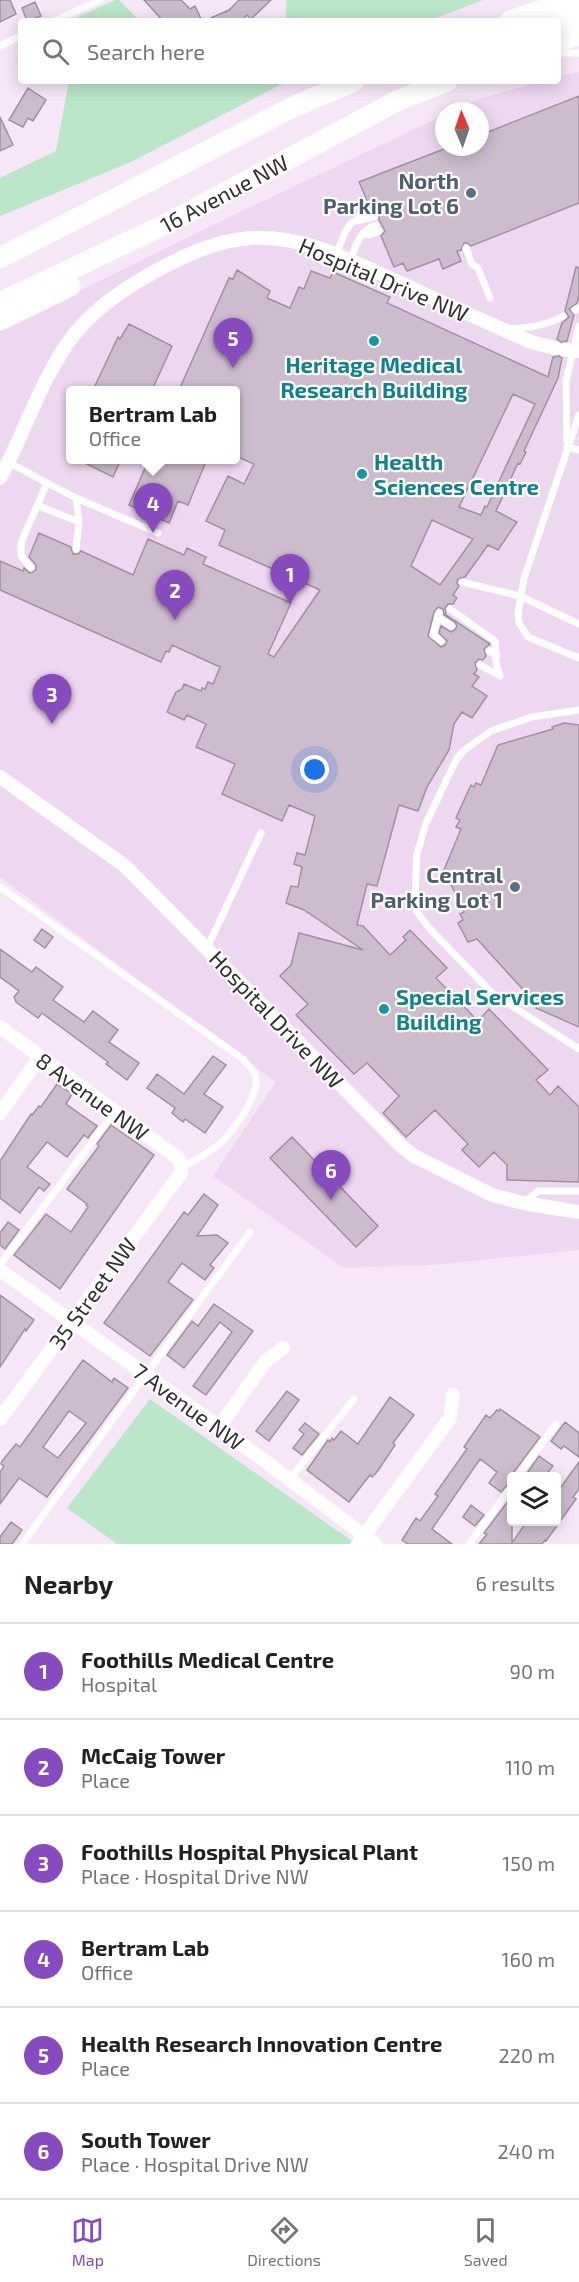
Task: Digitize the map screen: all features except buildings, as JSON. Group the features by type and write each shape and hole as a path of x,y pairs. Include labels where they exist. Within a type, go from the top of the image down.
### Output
{"highway":[{"path":"519,18 572,0"},
{"path":"561,24 579,18"},
{"path":"561,40 579,35"},
{"name":"16 Avenue NW","path":"0,258 292,107 347,84"},
{"path":"399,100 423,84"},
{"name":"16 Avenue NW","path":"0,303 170,222 399,100 439,84"},
{"path":"0,320 118,261 170,222"}],"street":[{"name":"Hospital Drive NW","path":"0,478 53,366 69,341 99,310 141,279 194,252 235,239 286,239 336,255 531,342 568,350"},
{"name":"Hospital Drive NW","path":"0,777 125,866 401,1146 414,1156 492,1195 523,1203 579,1212"},
{"name":"8 Avenue NW","path":"0,1028 181,1160 182,1167"},
{"path":"0,1113 40,1057"},
{"name":"35 Street NW","path":"0,1419 181,1173 182,1167"},
{"name":"7 Avenue NW","path":"0,1270 219,1427 289,1480 361,1540 376,1544"},
{"path":"219,1427 265,1362 283,1348"},
{"path":"361,1540 450,1418 453,1395"}],"lane":[{"path":"61,18 100,0"},
{"path":"0,46 18,37"},
{"path":"561,53 579,53"},
{"path":"336,255 348,226 361,214 375,221 360,236 350,261"},
{"path":"466,248 472,264 478,268 490,298"},
{"path":"502,330 526,328 556,321 563,316"},
{"path":"567,447 568,350 579,326"},
{"path":"579,415 520,596 519,623 528,637 579,658"},
{"path":"567,447 579,450"},
{"path":"8,462 76,498 158,533"},
{"path":"31,568 21,556 21,543 39,506 47,483"},
{"path":"76,498 79,522 76,549"},
{"path":"39,506 79,522"},
{"path":"462,582 520,596 579,624"},
{"path":"450,609 495,641 500,676 480,665"},
{"path":"441,641 433,635 439,615 451,626"},
{"path":"489,651 497,656"},
{"path":"579,710 532,717 491,731 463,751 456,760 426,823 417,854 415,897 417,912 429,928 492,993 579,1049"},
{"path":"207,948 261,833"},
{"path":"0,887 249,1066 255,1075 256,1087 252,1101 220,1143 203,1156 182,1167"},
{"path":"0,1265 115,1111"},
{"path":"523,1203 538,1191 579,1191"},
{"path":"22,1544 249,1232"},
{"path":"289,1480 354,1399"},
{"path":"521,1472 556,1424"},
{"path":"469,1544 507,1493"}],"shaded area":[{"path":"579,72 579,1250 432,1265 344,1268 213,1176 276,1082 0,877 0,330 435,119 435,156 489,156 489,102 472,102 533,84 561,84 561,76"}],"green space":[{"path":"119,0 137,18 76,18"},
{"path":"286,0 483,0 436,18 286,18"},
{"path":"68,84 282,84 131,162 0,216 0,178 56,151"},
{"path":"150,1399 352,1541 350,1544 117,1544 67,1508"}],"place":[{"name":"North Parking Lot 6","path":"471,193"},
{"name":"Heritage Medical Research Building","path":"374,341"},
{"name":"Health Research Innovation Centre","path":"233,368"},
{"name":"Health Sciences Centre","path":"362,474"},
{"name":"Bertram Lab","path":"153,533"},
{"name":"Foothills Medical Centre","path":"290,604"},
{"name":"McCaig Tower","path":"175,620"},
{"name":"Foothills Hospital Physical Plant","path":"52,724"},
{"name":"Central Parking Lot 1","path":"515,887"},
{"name":"Special Services Building","path":"384,1009"},
{"name":"South Tower","path":"331,1200"}]}
